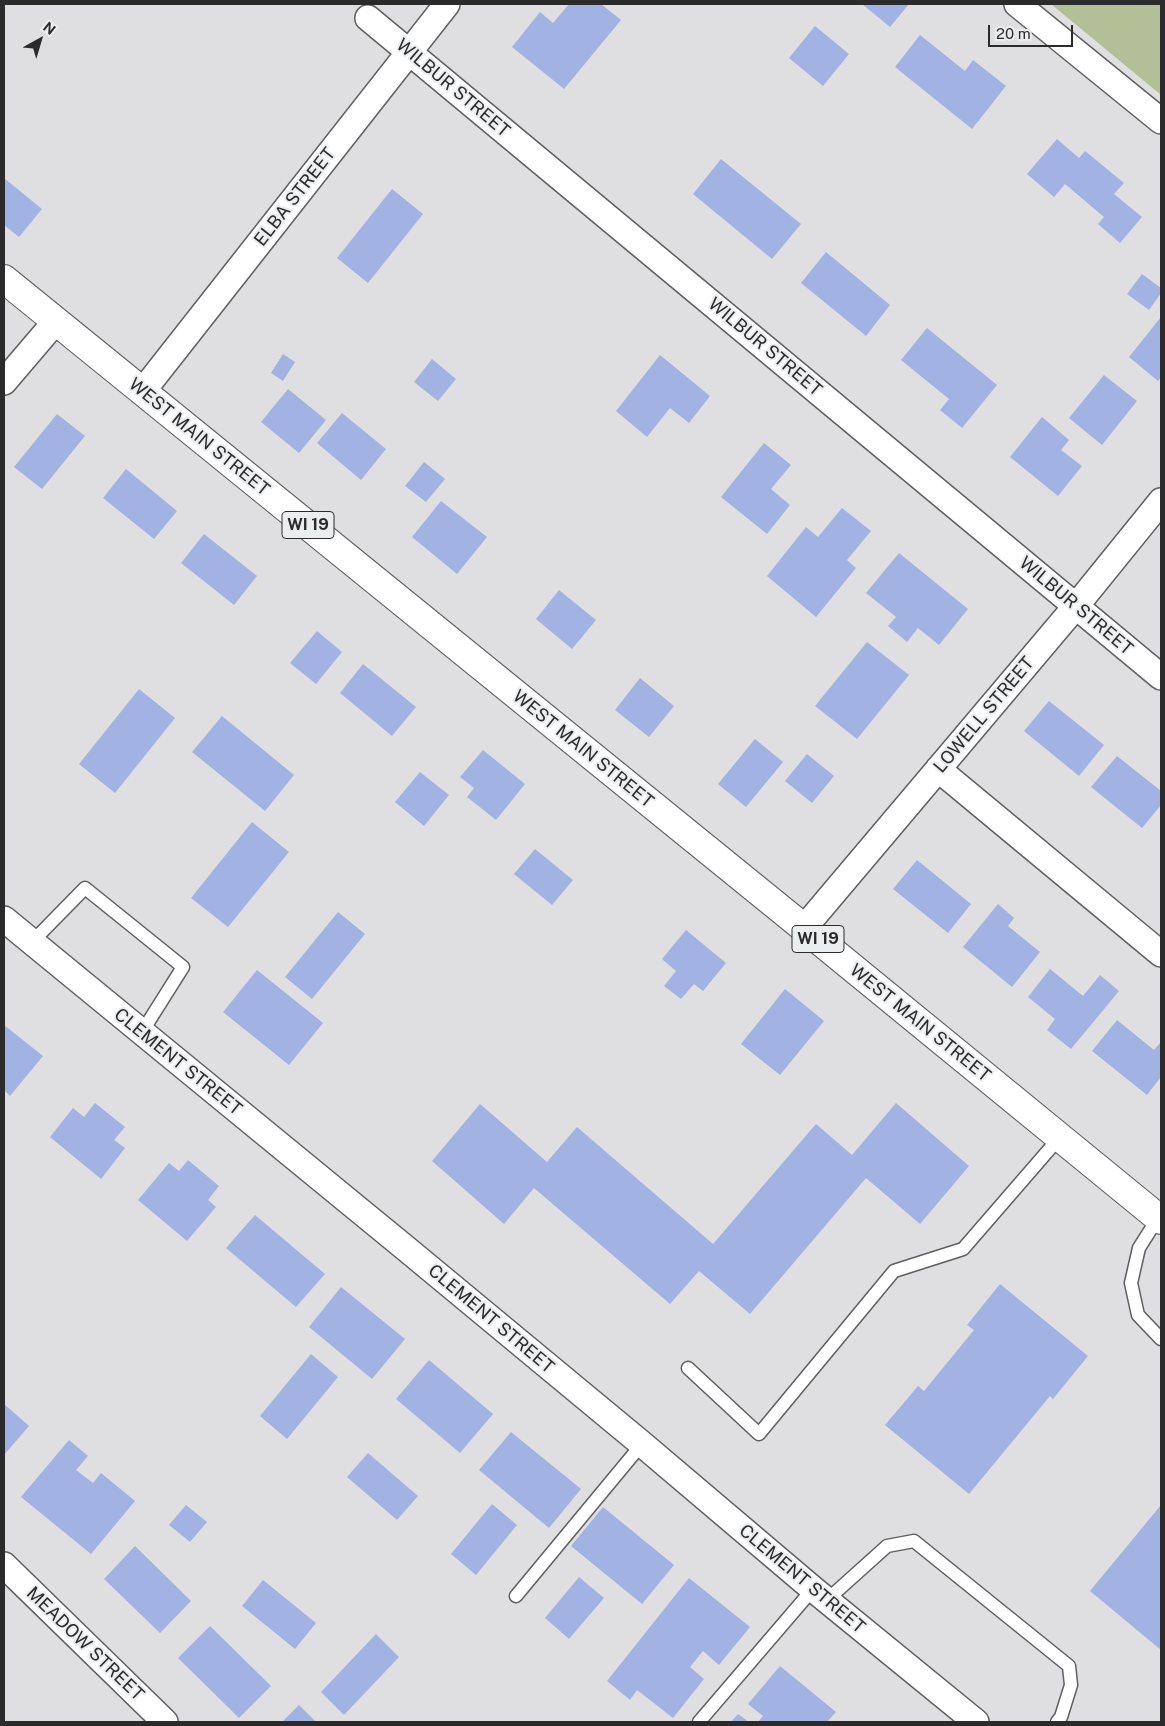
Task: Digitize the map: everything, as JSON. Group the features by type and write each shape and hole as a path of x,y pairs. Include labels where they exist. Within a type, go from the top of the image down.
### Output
{"main road":[{"name":"WEST MAIN STREET","path":"4,279 1160,1219"}],"street":[{"name":"ELBA STREET","path":"142,392 447,4"},
{"path":"1018,4 1161,121"},
{"name":"WILBUR STREET","path":"368,18 1161,677"},
{"path":"4,382 56,321"},
{"name":"LOWELL STREET","path":"804,928 1076,606 1161,501"},
{"path":"938,769 1161,954"},
{"name":"CLEMENT STREET","path":"4,919 410,1251 976,1722"},
{"name":"MEADOW STREET","path":"4,1565 165,1722"}],"lane":[{"path":"32,942 85,888 183,967 142,1032"},
{"path":"688,1368 759,1434 894,1271 963,1249 1060,1137"},
{"path":"1160,1219 1139,1248 1131,1284 1138,1315 1161,1339"},
{"path":"516,1596 642,1444"},
{"path":"699,1722 820,1594 887,1546 914,1541 1069,1666 1071,1685 1061,1716 1057,1722"}],"green space":[{"path":"1051,4 1161,4 1161,95"}],"building":[{"path":"569,4 601,4 621,20 564,89 512,47 540,12 553,23"},
{"path":"862,4 909,4 890,27"},
{"path":"815,26 849,54 823,86 789,58"},
{"path":"920,35 965,71 973,60 1006,86 972,129 895,67"},
{"path":"1057,139 1079,158 1085,151 1124,183 1114,194 1142,217 1120,243 1098,224 1104,217 1065,184 1054,197 1027,174"},
{"path":"721,159 801,224 772,259 693,194"},
{"path":"4,178 42,209 19,237 4,225"},
{"path":"392,189 423,214 368,283 337,258"},
{"path":"826,252 890,305 866,336 801,283"},
{"path":"1142,274 1161,288 1161,293 1149,310 1127,294"},
{"path":"1161,317 1161,377 1158,381 1129,357"},
{"path":"927,328 997,385 962,428 940,410 949,399 901,360"},
{"path":"283,354 295,362 283,381 271,373"},
{"path":"660,355 710,396 689,423 670,408 647,437 616,411"},
{"path":"432,359 456,379 438,401 414,382"},
{"path":"1104,375 1137,401 1102,445 1069,418"},
{"path":"288,389 326,420 299,453 261,422"},
{"path":"342,413 386,449 361,480 317,443"},
{"path":"57,414 85,436 42,489 14,467"},
{"path":"1042,417 1069,440 1061,450 1082,466 1058,496 1010,457"},
{"path":"764,443 791,465 771,489 790,505 767,534 721,497"},
{"path":"424,462 445,479 426,502 405,486"},
{"path":"126,469 177,511 154,539 103,498"},
{"path":"441,501 487,537 457,574 412,537"},
{"path":"842,508 871,531 847,560 856,568 816,617 767,576 806,527 818,537"},
{"path":"204,534 257,576 234,605 181,563"},
{"path":"899,553 968,609 939,645 918,628 907,642 888,626 896,617 866,593"},
{"path":"559,590 596,620 572,649 536,619"},
{"path":"317,631 342,652 316,684 290,663"},
{"path":"867,642 909,675 857,739 815,706"},
{"path":"363,664 416,707 392,736 340,693"},
{"path":"640,678 674,706 649,737 615,710"},
{"path":"139,689 175,718 115,793 79,764"},
{"path":"1049,701 1104,745 1079,776 1024,731"},
{"path":"222,716 294,775 265,811 192,752"},
{"path":"755,739 783,762 746,807 718,784"},
{"path":"483,750 525,784 496,820 467,797 474,788 460,777"},
{"path":"807,754 834,776 812,803 785,781"},
{"path":"1117,756 1161,791 1161,805 1142,828 1091,787"},
{"path":"420,772 449,795 424,826 395,802"},
{"path":"252,822 289,852 228,927 191,898"},
{"path":"535,849 573,880 552,905 514,874"},
{"path":"917,860 971,904 948,933 893,889"},
{"path":"998,904 1014,918 1008,926 1040,952 1012,987 963,947"},
{"path":"338,912 365,934 312,999 285,977"},
{"path":"686,930 726,963 703,991 694,984 681,999 664,986 676,971 662,959"},
{"path":"1050,969 1083,996 1100,975 1119,991 1071,1049 1047,1030 1055,1019 1028,997"},
{"path":"257,970 323,1023 289,1065 223,1012"},
{"path":"785,989 824,1021 780,1075 741,1044"},
{"path":"1117,1020 1154,1050 1161,1044 1161,1077 1147,1095 1092,1051"},
{"path":"4,1025 43,1056 10,1096 4,1090"},
{"path":"95,1103 125,1127 114,1140 125,1148 101,1179 50,1137 73,1108 84,1117"},
{"path":"896,1103 969,1166 920,1224 866,1178 750,1314 699,1271 670,1304 534,1188 504,1224 432,1161 480,1104 547,1162 577,1127 713,1244 816,1124 852,1155"},
{"path":"188,1160 219,1186 208,1200 216,1207 187,1241 138,1200 169,1163 179,1171"},
{"path":"255,1215 325,1274 296,1307 226,1248"},
{"path":"1000,1284 1088,1356 1053,1399 1050,1396 969,1494 885,1425 918,1386 924,1391 974,1330 967,1325"},
{"path":"341,1287 405,1339 372,1379 309,1327"},
{"path":"311,1354 338,1377 287,1439 260,1416"},
{"path":"429,1360 493,1414 460,1453 396,1399"},
{"path":"4,1404 29,1426 4,1455"},
{"path":"511,1432 581,1489 549,1528 479,1470"},
{"path":"69,1440 88,1456 76,1470 93,1483 101,1473 135,1501 91,1554 21,1497"},
{"path":"368,1453 418,1496 397,1520 347,1477"},
{"path":"492,1504 517,1525 476,1575 451,1554"},
{"path":"186,1505 207,1522 190,1542 169,1525"},
{"path":"1161,1505 1161,1650 1090,1591"},
{"path":"603,1507 674,1565 642,1604 571,1546"},
{"path":"135,1546 191,1601 160,1633 104,1579"},
{"path":"579,1577 604,1598 569,1639 545,1618"},
{"path":"689,1578 750,1627 719,1665 703,1651 690,1667 704,1679 673,1718 637,1690 630,1700 607,1681"},
{"path":"263,1580 316,1623 295,1649 242,1606"},
{"path":"210,1626 271,1686 239,1718 178,1658"},
{"path":"376,1634 399,1657 344,1715 321,1692"},
{"path":"780,1666 836,1712 827,1722 758,1722 763,1716 748,1704"},
{"path":"299,1705 316,1722 282,1722"},
{"path":"738,1714 749,1722 731,1722"}]}
